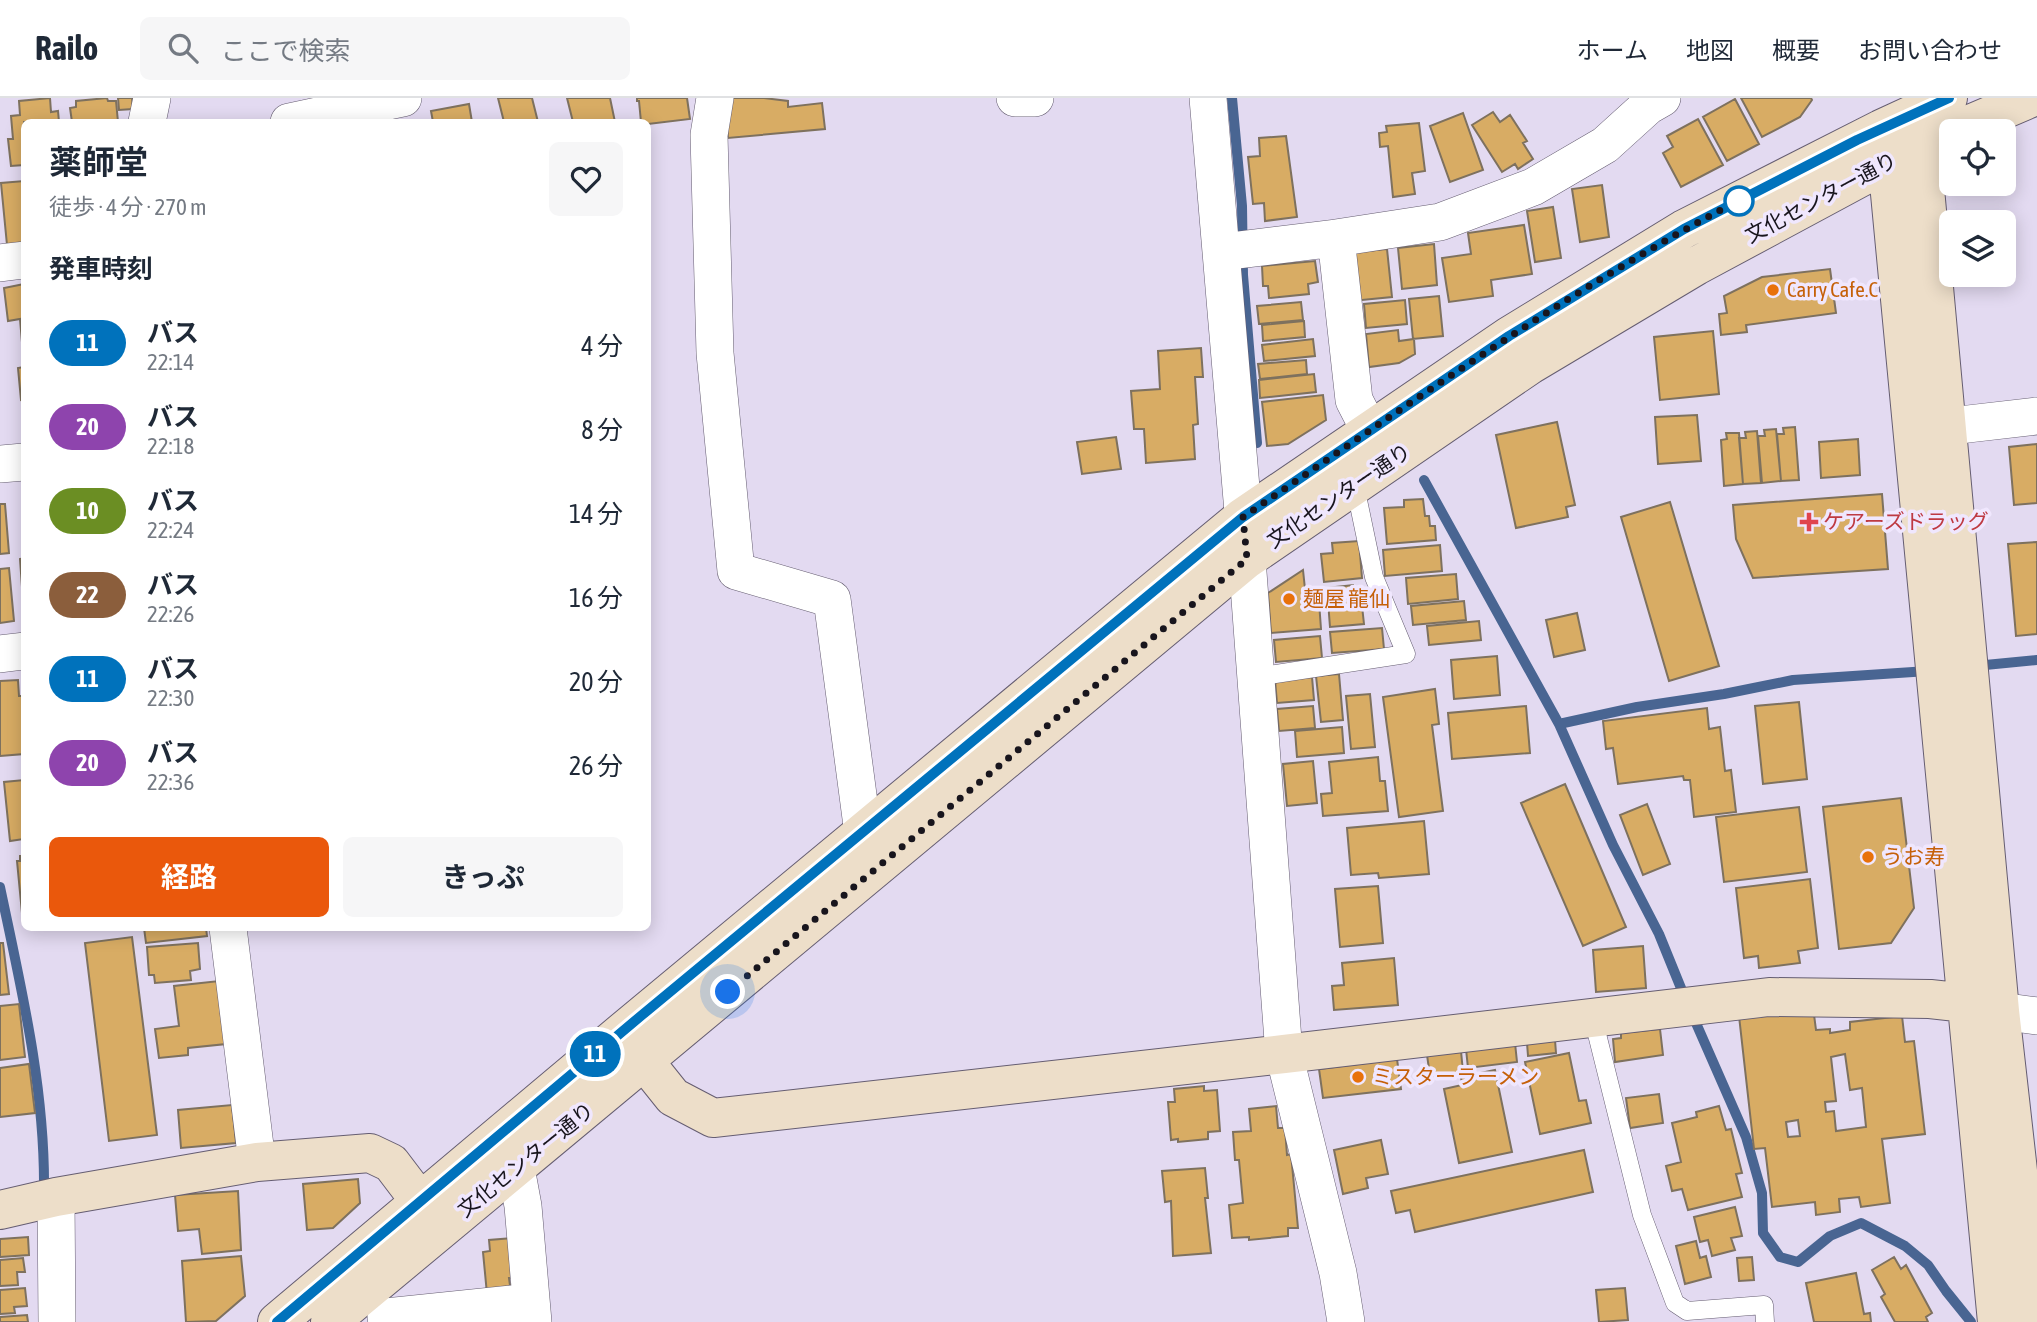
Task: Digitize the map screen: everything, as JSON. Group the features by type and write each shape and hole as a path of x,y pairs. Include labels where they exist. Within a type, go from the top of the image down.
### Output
{"street":[{"path":"148,119 152,98"},
{"path":"330,119 403,98"},
{"path":"715,98 709,135 715,353 736,571 832,599 863,833"},
{"path":"1016,98 1035,98"},
{"path":"1208,98 1237,250 1243,517 1284,1054 1338,1273 1346,1322"},
{"path":"1237,250 1336,239 1440,222 1534,187 1605,145 1648,106 1662,98"},
{"name":"文化センター通り","path":"277,1322 430,1215 516,1168 1247,559 1530,365 1696,266 1884,145 1939,116 2031,98"},
{"path":"1930,428 1939,116"},
{"path":"1884,145 1930,428 2001,1010 2035,1322"},
{"name":"文化センター通り","path":"330,1322 383,1307 430,1215 622,1032 1243,517 1509,336 1684,229 1884,145"},
{"path":"1336,239 1354,400 1370,431"},
{"path":"0,263 21,260"},
{"path":"1930,428 2037,416"},
{"path":"0,464 21,462"},
{"path":"0,654 21,651"},
{"path":"228,931 257,1162"},
{"path":"622,1032 673,1097 713,1118 1769,997 1930,999 2001,1010"},
{"path":"1997,1322 2001,1010"},
{"path":"0,1210 56,1197 257,1162 370,1153 391,1163 430,1215"},
{"path":"383,1307 532,1312 523,1206 516,1168"},
{"path":"56,1197 57,1322"}],"lane":[{"path":"1256,677 1406,654 1374,577 1355,486"},
{"path":"1593,1017 1642,1215 1675,1303 1687,1311 1764,1305 1765,1322"}],"building":[{"path":"50,98 51,112 58,111 59,119 21,119 21,165 11,166 8,139 13,139 11,116 20,115 19,101"},
{"path":"107,98 108,101 116,101 118,119 72,119 70,108 76,107 76,101"},
{"path":"118,98 132,98 133,109 119,110"},
{"path":"498,98 532,98 537,119 503,119"},
{"path":"567,98 610,98 614,119 572,119"},
{"path":"637,98 687,98 690,119 651,124 651,119 641,119"},
{"path":"724,98 788,101 788,107 822,103 825,129 728,138"},
{"path":"1741,98 1812,100 1800,117 1762,137"},
{"path":"1735,99 1759,144 1727,161 1703,117"},
{"path":"469,104 472,119 432,119 431,111"},
{"path":"1493,112 1500,122 1510,115 1527,141 1523,143 1533,159 1518,169 1515,164 1502,172 1472,125"},
{"path":"1463,113 1483,170 1450,182 1430,126"},
{"path":"1698,119 1723,165 1681,187 1663,153 1673,147 1667,136"},
{"path":"1419,123 1425,171 1412,173 1415,194 1393,197 1388,146 1380,147 1379,133 1387,132 1386,126"},
{"path":"1286,136 1297,217 1265,221 1264,203 1253,204 1248,157 1260,156 1259,138"},
{"path":"21,181 21,244 7,245 1,183"},
{"path":"1602,185 1609,237 1580,242 1572,189"},
{"path":"1553,207 1561,258 1535,262 1527,211"},
{"path":"1524,225 1532,274 1491,280 1493,296 1449,302 1442,258 1471,254 1468,233"},
{"path":"1434,244 1437,285 1402,289 1398,248"},
{"path":"1387,249 1392,297 1352,301 1355,252"},
{"path":"1315,261 1318,282 1308,284 1309,294 1269,298 1268,286 1263,286 1262,266"},
{"path":"1830,269 1836,313 1746,325 1747,332 1721,335 1719,314 1727,313 1724,296 1762,277"},
{"path":"21,285 21,331 20,319 8,321 4,288"},
{"path":"1439,296 1443,336 1413,339 1409,299"},
{"path":"1405,300 1407,324 1366,328 1364,304"},
{"path":"1301,302 1303,320 1259,324 1257,306"},
{"path":"1304,321 1305,337 1263,341 1262,325"},
{"path":"1398,330 1399,341 1414,339 1415,354 1399,363 1369,367 1366,334"},
{"path":"1713,331 1719,394 1660,400 1654,337"},
{"path":"1313,339 1315,356 1264,361 1262,345"},
{"path":"1201,348 1203,377 1195,377 1198,424 1193,425 1195,459 1146,463 1144,429 1134,429 1131,391 1160,389 1158,351"},
{"path":"1306,360 1307,374 1260,379 1258,364"},
{"path":"18,368 21,368 21,400"},
{"path":"1314,374 1316,392 1260,398 1259,380"},
{"path":"1323,395 1326,420 1288,444 1267,446 1262,402"},
{"path":"1697,415 1701,461 1658,464 1655,417"},
{"path":"1557,422 1575,505 1566,507 1568,517 1516,528 1496,435"},
{"path":"1795,427 1799,480 1781,481 1777,434 1784,434 1783,428"},
{"path":"1776,429 1781,481 1762,483 1758,436 1765,436 1764,430"},
{"path":"1757,431 1761,483 1743,484 1739,438 1746,438 1745,432"},
{"path":"1726,433 1739,433 1743,484 1724,486 1721,440 1727,439"},
{"path":"1116,437 1121,469 1082,474 1077,442"},
{"path":"1858,439 1860,475 1821,478 1819,442"},
{"path":"2037,444 2037,503 2014,505 2009,447"},
{"name":"ケアーズドラッグ","path":"1882,494 1888,569 1753,578 1736,539 1733,505"},
{"path":"1423,499 1425,516 1429,516 1430,526 1435,526 1436,540 1387,544 1384,508 1404,507 1404,500"},
{"path":"1670,502 1719,666 1669,681 1621,517"},
{"path":"0,504 5,504 9,553 0,554"},
{"path":"1359,541 1362,578 1324,582 1321,554 1333,553 1332,543"},
{"path":"2037,542 2037,634 2016,636 2008,544"},
{"path":"1440,545 1442,571 1385,576 1383,550"},
{"path":"9,568 14,621 0,623 0,569"},
{"path":"1303,570 1305,589 1318,588 1321,629 1271,633 1268,593"},
{"path":"1456,574 1458,599 1408,604 1406,578"},
{"path":"1353,585 1354,597 1361,597 1364,624 1330,627 1327,588"},
{"path":"1464,601 1466,620 1413,625 1411,606"},
{"path":"1577,613 1585,650 1554,657 1546,620"},
{"path":"1479,621 1481,640 1429,645 1427,626"},
{"path":"1382,628 1384,649 1332,653 1330,632"},
{"path":"1320,636 1322,658 1276,662 1274,640"},
{"path":"1497,656 1500,695 1454,699 1451,660"},
{"path":"1339,674 1343,720 1321,722 1316,676"},
{"path":"1312,677 1314,700 1277,703 1275,680"},
{"path":"18,680 21,696 21,754 0,756 0,681"},
{"path":"1435,689 1439,724 1432,725 1443,811 1399,817 1383,697"},
{"path":"1370,694 1375,747 1351,749 1346,696"},
{"path":"1799,702 1807,779 1763,784 1755,706"},
{"path":"1313,706 1315,728 1279,731 1277,709"},
{"path":"1526,706 1530,753 1452,759 1448,713"},
{"path":"1707,708 1709,729 1720,727 1725,771 1731,770 1736,812 1694,817 1690,780 1684,780 1683,776 1618,784 1613,748 1606,749 1603,721"},
{"path":"1342,727 1344,753 1297,757 1295,731"},
{"path":"1378,757 1380,781 1385,781 1388,811 1323,816 1321,794 1332,793 1329,762"},
{"path":"1313,761 1317,803 1287,806 1283,764"},
{"path":"21,780 21,839 10,841 4,782"},
{"path":"1565,784 1626,927 1583,946 1521,803"},
{"name":"うお寿","path":"1901,798 1914,908 1891,943 1839,949 1823,807"},
{"path":"1647,804 1670,864 1643,875 1620,815"},
{"path":"1799,807 1807,872 1724,882 1716,817"},
{"path":"1424,821 1429,874 1379,878 1378,873 1351,875 1347,828"},
{"path":"21,856 21,903 17,861 20,861"},
{"path":"1810,879 1818,948 1798,951 1800,963 1759,968 1758,956 1744,958 1736,888"},
{"path":"1378,886 1383,943 1340,947 1335,889"},
{"path":"144,931 206,931 207,936 146,943"},
{"path":"132,937 157,1135 109,1141 85,943"},
{"path":"0,943 3,943 9,994 0,995"},
{"path":"198,943 200,969 190,971 191,980 155,983 154,975 149,975 147,947"},
{"path":"1643,946 1646,988 1596,992 1593,950"},
{"path":"1394,958 1398,1005 1334,1010 1332,986 1344,985 1342,963"},
{"path":"219,981 226,1044 188,1048 188,1055 159,1058 155,1029 179,1026 174,986"},
{"path":"19,1004 25,1057 0,1060 0,1006"},
{"path":"1813,1007 1816,1030 1830,1029 1830,1033 1850,1030 1850,1022 1902,1016 1905,1042 1914,1041 1925,1134 1882,1139 1890,1203 1861,1207 1859,1197 1839,1199 1840,1212 1816,1215 1815,1202 1772,1207 1765,1148 1754,1149 1739,1016","holes":["1845,1054 1850,1090 1862,1088 1866,1127 1836,1131 1834,1111 1826,1112 1825,1102 1836,1101 1831,1057","1798,1120 1800,1136 1788,1137 1786,1122"]},
{"path":"1660,1029 1663,1055 1615,1062 1613,1039 1621,1038 1621,1033"},
{"path":"1555,1040 1556,1053 1528,1056 1527,1043"},
{"path":"1515,1043 1517,1062 1468,1068 1466,1049"},
{"path":"1461,1051 1463,1072 1430,1076 1427,1055"},
{"path":"1569,1053 1579,1101 1586,1100 1591,1123 1540,1134 1525,1062"},
{"path":"1397,1059 1401,1089 1323,1098 1319,1069"},
{"path":"29,1064 35,1113 0,1117 0,1068"},
{"path":"1495,1070 1512,1152 1459,1163 1444,1089 1462,1085 1461,1077"},
{"path":"1204,1086 1204,1091 1217,1090 1220,1131 1208,1132 1208,1139 1178,1142 1178,1139 1171,1140 1168,1102 1175,1102 1174,1089"},
{"path":"1659,1094 1663,1123 1630,1128 1626,1098"},
{"path":"232,1105 236,1143 181,1148 178,1110"},
{"path":"1276,1106 1278,1128 1285,1128 1287,1155 1291,1154 1298,1228 1288,1228 1288,1236 1249,1240 1249,1237 1232,1238 1229,1205 1243,1203 1233,1132 1251,1131 1249,1109"},
{"path":"1719,1106 1726,1130 1731,1129 1742,1173 1736,1174 1742,1197 1688,1210 1682,1189 1672,1191 1666,1166 1681,1162 1672,1123 1697,1117 1696,1112"},
{"path":"1381,1140 1388,1174 1366,1178 1368,1188 1343,1194 1334,1150"},
{"path":"1584,1150 1593,1192 1415,1232 1410,1210 1396,1213 1391,1191"},
{"path":"1205,1168 1208,1198 1205,1198 1211,1253 1173,1256 1171,1201 1165,1202 1162,1171"},
{"path":"358,1179 360,1203 333,1228 307,1230 303,1184"},
{"path":"238,1191 241,1250 202,1254 199,1229 178,1231 175,1195"},
{"path":"1735,1207 1742,1236 1731,1238 1735,1250 1712,1256 1708,1240 1700,1242 1694,1217"},
{"path":"28,1237 29,1255 0,1257 0,1239"},
{"path":"512,1238 516,1278 509,1278 511,1293 487,1294 483,1252 490,1251 489,1240"},
{"path":"1696,1241 1700,1258 1706,1256 1711,1277 1685,1284 1676,1246"},
{"path":"241,1256 245,1296 216,1321 186,1322 182,1261"},
{"path":"1752,1257 1754,1280 1739,1281 1737,1258"},
{"path":"1894,1257 1901,1269 1906,1265 1932,1313 1926,1317 1928,1322 1895,1322 1881,1297 1885,1294 1872,1270"},
{"path":"23,1258 25,1272 17,1272 18,1285 0,1286 0,1260"},
{"path":"1856,1273 1864,1314 1870,1313 1871,1322 1814,1322 1806,1283"},
{"path":"25,1288 27,1306 14,1307 15,1313 0,1314 0,1290"},
{"path":"1625,1288 1628,1320 1599,1322 1596,1290"},
{"path":"27,1315 28,1322 0,1322 0,1317"}],"waterway":[{"path":"1232,98 1242,206 1243,275 1257,443"},
{"path":"1424,480 1559,724 1613,845 1659,934 1685,998"},
{"path":"1975,666 2037,660"},
{"path":"1559,724 1637,707 1793,680 1928,671"},
{"path":"0,887 36,1075 41,1113 44,1190"},
{"path":"1692,1014 1746,1137 1762,1193 1763,1233 1780,1257 1798,1262 1830,1236 1861,1223 1905,1246 1928,1265 1971,1322"}],"bus line":[{"name":"11","path":"277,1322 642,1015 1243,517 1509,336 1684,229 1857,140 1949,98"}],"place":[{"name":"Carry Cafe.C","path":"1773,290"},
{"name":"ケアーズドラッグ","path":"1809,522"},
{"name":"麺屋 龍仙","path":"1289,599"},
{"name":"うお寿","path":"1868,857"},
{"name":"ミスターラーメン","path":"1358,1077"}],"route":[{"path":"728,992 1247,559 1243,517 1509,336 1684,229 1745,197 1739,201"}]}
